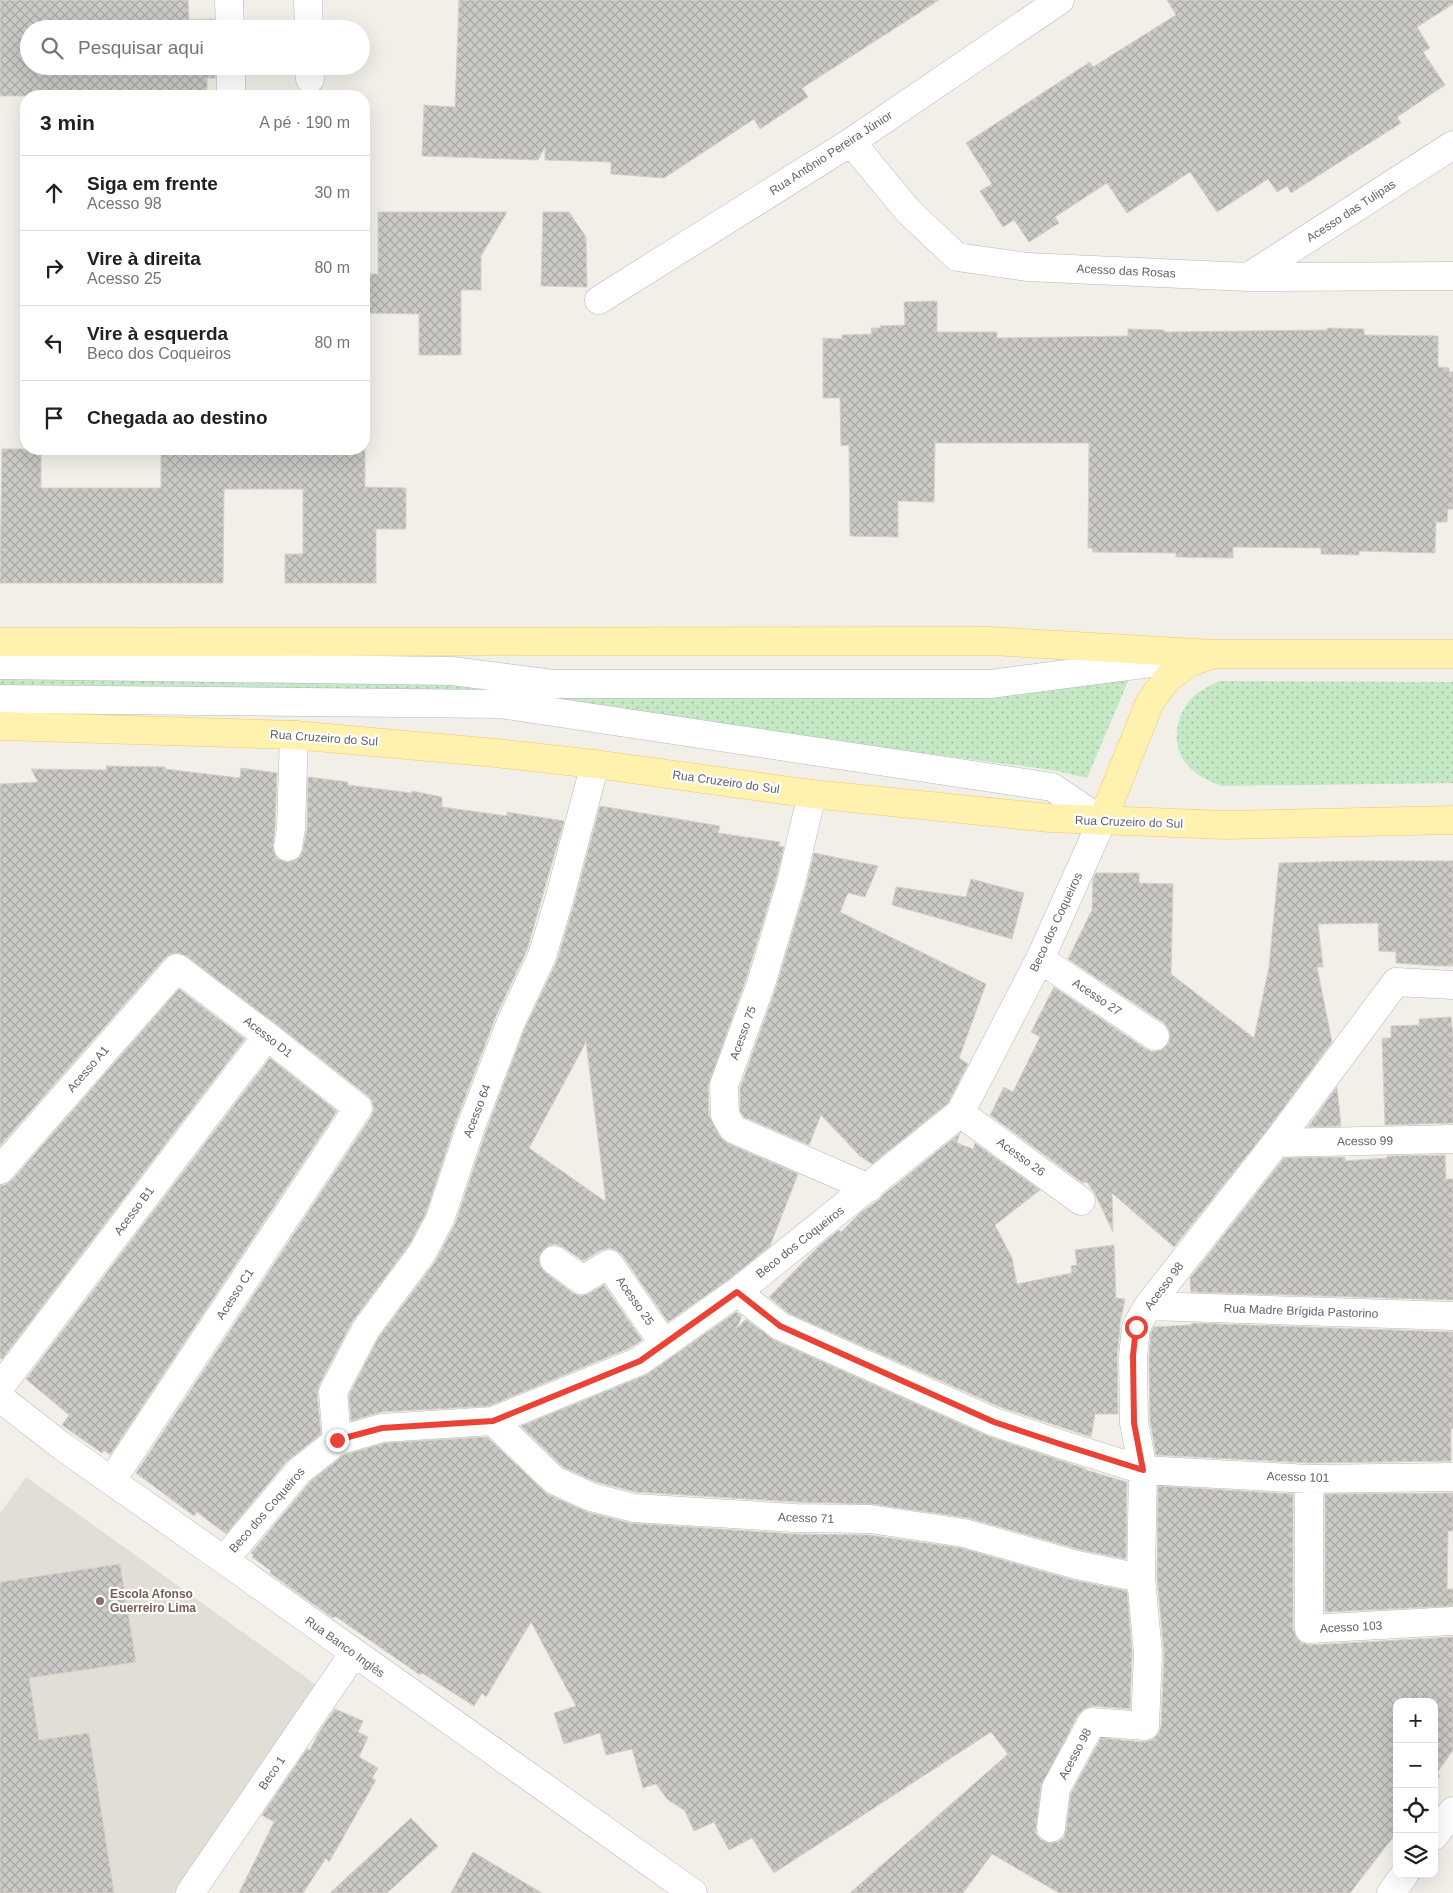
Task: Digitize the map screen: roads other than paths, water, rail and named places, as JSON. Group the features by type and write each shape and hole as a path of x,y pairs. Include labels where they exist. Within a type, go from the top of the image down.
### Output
{"main road":[{"path":"0,642 991,640 1212,654 1453,654"},
{"path":"1102,821 1150,702 1167,679 1188,663 1212,654"},
{"name":"Rua Cruzeiro do Sul","path":"0,726 294,735 496,753 595,764 812,794 1050,818 1226,825 1453,820"}],"street":[{"path":"229,0 230,20"},
{"path":"308,0 309,20"},
{"name":"Rua Antônio Pereira Júnior","path":"599,300 851,142 1058,0"},
{"path":"231,75 231,90"},
{"name":"Acesso das Rosas","path":"851,142 909,212 957,257 1027,267 1248,277 1453,276"},
{"name":"Acesso das Tulipas","path":"1248,277 1453,145"},
{"path":"0,665 452,670 553,684 990,684 1212,654"},
{"path":"0,699 500,704 1052,787 1102,821"},
{"path":"288,847 291,828 294,735"},
{"name":"Acesso 64","path":"337,1440 333,1392 366,1330 422,1253 440,1219 448,1190 473,1120 511,1022 542,956 595,764"},
{"name":"Acesso 75","path":"812,794 790,883 761,984 724,1086 725,1115 733,1128 869,1188"},
{"name":"Beco dos Coqueiros","path":"224,1560 299,1471 337,1440 382,1428 493,1421 640,1361 737,1292 869,1188 960,1113 1040,959 1102,821"},
{"name":"Acesso 27","path":"1040,959 1155,1036"},
{"name":"Acesso D1","path":"177,968 358,1108"},
{"name":"Acesso A1","path":"0,1170 177,968"},
{"name":"Acesso 98","path":"1052,1828 1056,1788 1092,1722 1145,1726 1148,1652 1141,1578 1143,1470 1134,1423 1133,1356 1136,1327 1148,1306 1276,1143 1396,982 1453,984"},
{"name":"Acesso B1","path":"0,1386 267,1036"},
{"name":"Acesso C1","path":"112,1480 358,1108"},
{"name":"Acesso 26","path":"960,1113 1082,1201"},
{"name":"Acesso 99","path":"1276,1143 1453,1139"},
{"name":"Acesso 25","path":"554,1260 582,1280 609,1264 664,1344"},
{"path":"737,1292 780,1326 994,1422 1143,1470"},
{"name":"Rua Madre Brígida Pastorino","path":"1148,1306 1453,1316"},
{"name":"Rua Banco Inglês","path":"0,1398 63,1447 693,1893"},
{"name":"Acesso 71","path":"493,1421 554,1480 591,1497 634,1508 795,1518 870,1519 964,1533 1077,1565 1141,1578"},
{"name":"Acesso 101","path":"1143,1470 1309,1479 1453,1476"},
{"name":"Acesso 103","path":"1309,1479 1309,1629 1453,1621"},
{"name":"Beco 1","path":"190,1893 354,1653"},
{"path":"1436,1833 1453,1812"},
{"path":"1391,1893 1402,1878"}],"place":[{"name":"Escola Afonso Guerreiro Lima","path":"100,1601"}]}
